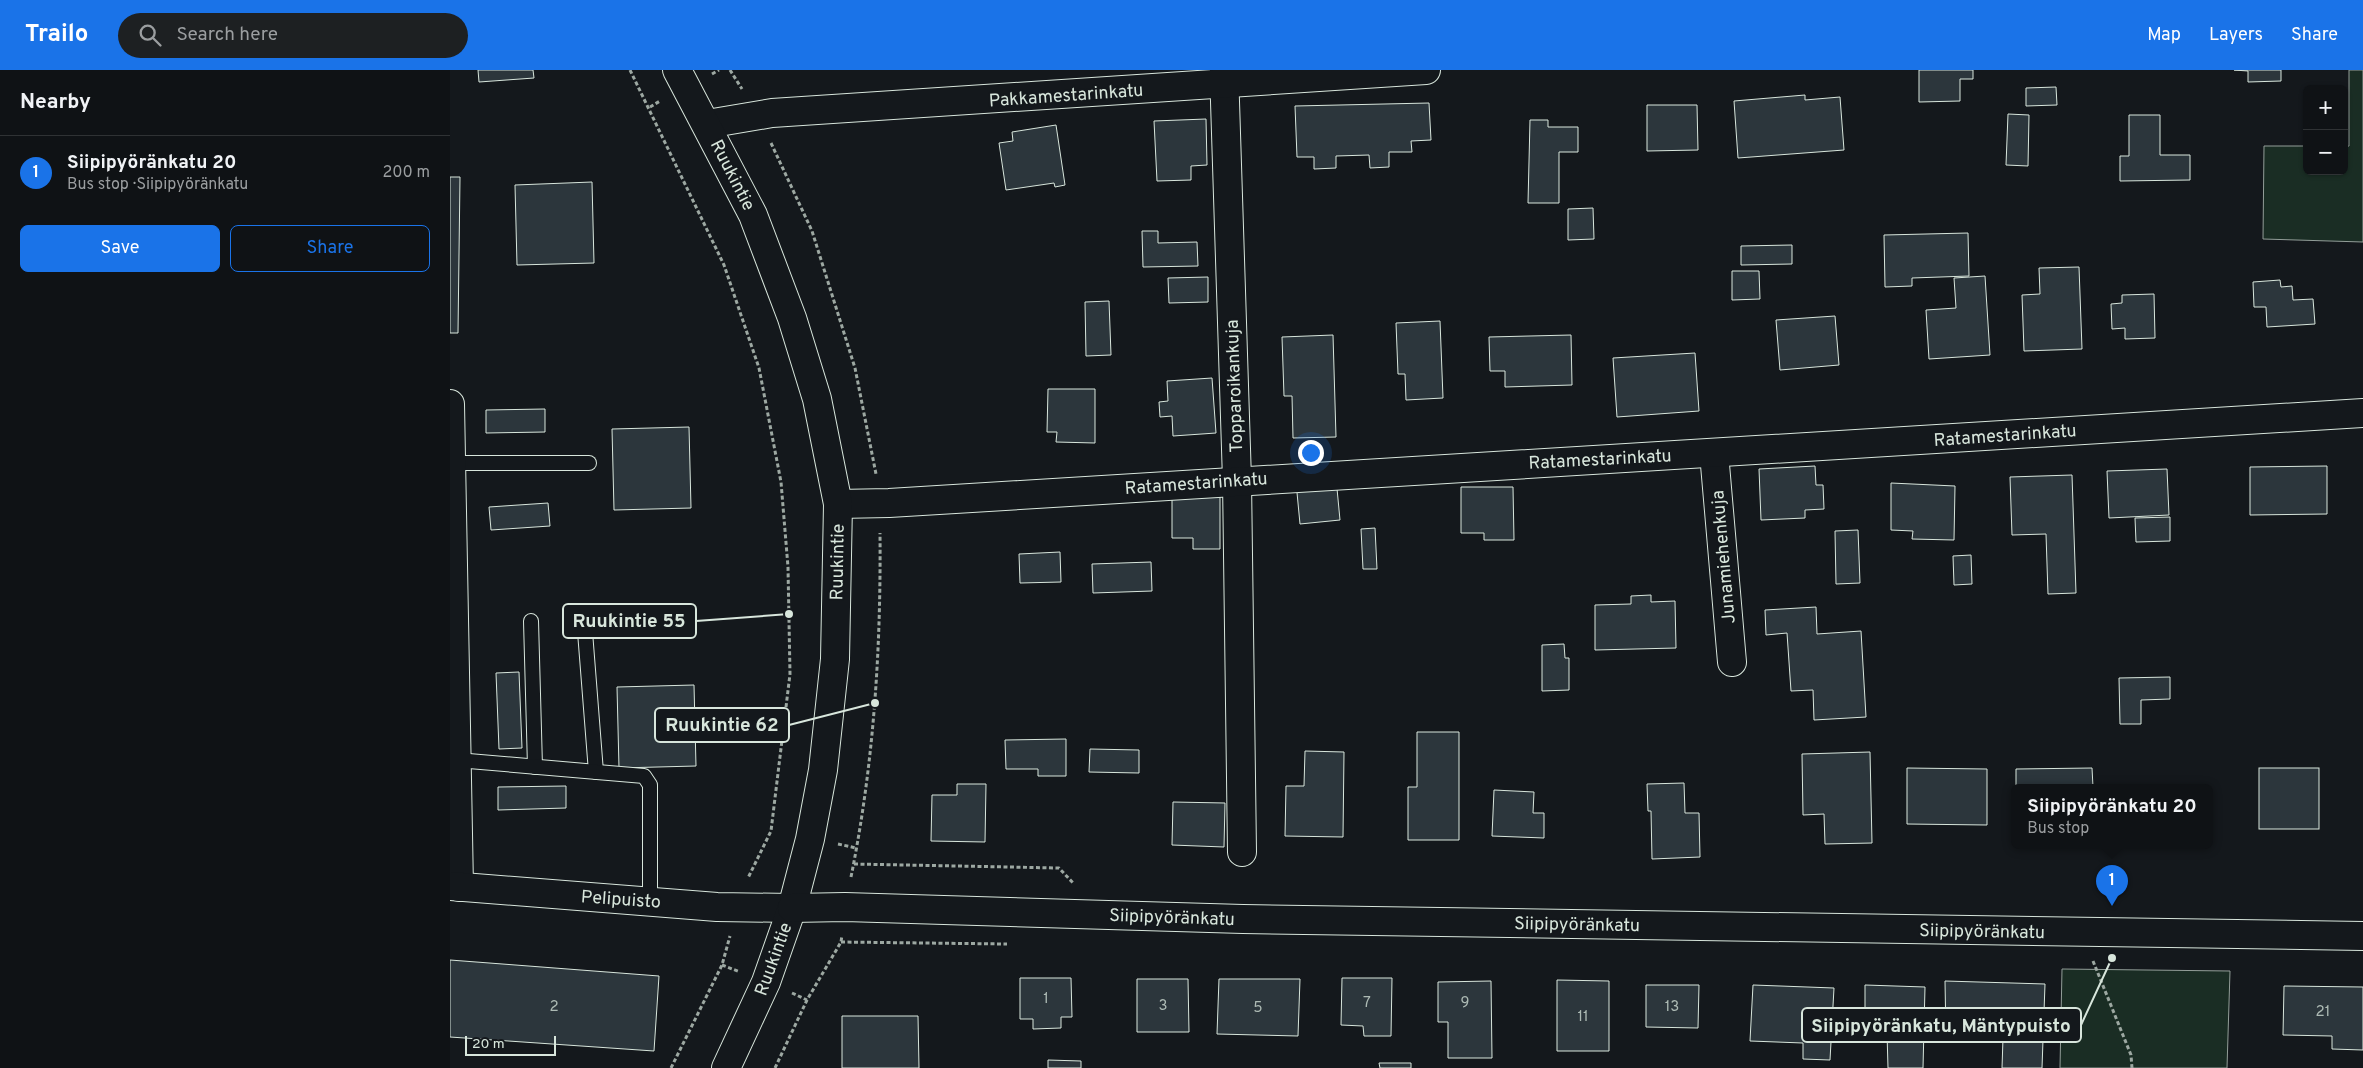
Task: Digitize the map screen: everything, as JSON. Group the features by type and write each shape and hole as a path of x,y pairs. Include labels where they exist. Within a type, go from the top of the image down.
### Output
{"street":[{"name":"Ruukintie","path":"678,70 753,215 792,318 817,399 838,504 835,659 823,770 810,839 792,908 766,982 726,1068"},
{"name":"Pakkamestarinkatu","path":"707,124 772,113 1224,77 1426,70"},
{"name":"Topparoikankuja","path":"1224,77 1237,480 1242,852"},
{"path":"450,404 457,760 454,886"},
{"name":"Ratamestarinkatu","path":"838,504 889,503 1237,480 2363,413"},
{"name":"Junamiehenkuja","path":"1714,453 1732,662"},
{"name":"Pelipuisto","path":"454,886 650,902 792,908"},
{"name":"Siipipyöränkatu","path":"792,908 845,907 1243,919 2363,936"}],"lane":[{"path":"450,463 589,463"},
{"path":"584,618 596,772"},
{"path":"531,620 535,767"},
{"path":"457,760 644,776 650,785 650,902"}],"path":[{"path":"630,70 724,265 759,368 781,482 788,567 790,674 771,831 738,907 722,965 671,1068"},
{"path":"2082,933 2131,1055 2132,1068"}],"green space":[{"path":"2349,70 2363,70 2363,242 2263,239 2264,146 2303,146 2303,175 2348,175"},
{"path":"2062,969 2230,971 2227,1068 2060,1068"}],"building":[{"path":"478,70 533,70 534,78 479,82"},
{"path":"1919,70 1973,70 1973,79 1960,79 1960,101 1919,102"},
{"path":"2234,70 2281,70 2281,81 2248,82 2248,71"},
{"path":"2056,87 2057,105 2026,106 2026,88"},
{"path":"1805,95 1805,100 1840,97 1844,150 1738,158 1734,101"},
{"path":"1429,103 1431,140 1411,141 1412,152 1389,152 1389,167 1370,168 1369,155 1336,156 1336,168 1314,169 1314,157 1297,157 1295,106"},
{"path":"1647,105 1697,105 1698,150 1647,151"},
{"path":"2008,114 2029,115 2028,166 2006,165"},
{"path":"2129,115 2160,115 2160,155 2190,155 2190,180 2120,181 2120,156 2129,156"},
{"path":"1206,119 1207,165 1191,166 1191,180 1157,181 1154,121"},
{"path":"1530,120 1548,120 1548,127 1578,127 1578,152 1559,152 1559,203 1528,203"},
{"path":"1056,125 1065,185 1055,187 1054,183 1006,190 999,143 1013,141 1012,132"},
{"path":"450,177 460,177 458,333 450,333"},
{"path":"592,182 594,263 517,265 515,185"},
{"path":"1593,208 1594,239 1568,240 1568,209"},
{"path":"1142,231 1158,231 1158,243 1197,242 1198,266 1143,267"},
{"path":"1968,233 1969,276 1912,278 1912,286 1885,287 1884,235"},
{"path":"1792,245 1792,264 1741,265 1741,246"},
{"path":"2079,267 2082,349 2024,351 2022,295 2040,294 2039,268"},
{"path":"1732,271 1759,271 1760,299 1732,300"},
{"path":"1985,276 1990,355 1929,359 1926,310 1956,308 1954,278"},
{"path":"1208,277 1208,302 1169,303 1168,278"},
{"path":"2280,280 2281,287 2292,286 2293,300 2313,299 2315,324 2267,327 2266,307 2254,307 2253,282"},
{"path":"2154,294 2155,338 2125,339 2125,328 2112,329 2111,304 2122,303 2122,295"},
{"path":"1109,301 1111,355 1086,356 1085,302"},
{"path":"1835,316 1839,365 1780,370 1776,320"},
{"path":"1440,321 1443,398 1406,400 1405,374 1398,374 1396,323"},
{"path":"1333,335 1336,437 1293,438 1292,396 1284,396 1282,337"},
{"path":"1571,335 1572,385 1505,387 1505,371 1490,371 1489,337"},
{"path":"1695,353 1699,411 1617,417 1613,358"},
{"path":"1212,378 1216,433 1173,436 1172,416 1160,417 1159,402 1168,401 1167,381"},
{"path":"1048,389 1095,389 1095,443 1056,442 1057,432 1047,432"},
{"path":"545,409 545,432 486,433 486,410"},
{"path":"689,427 691,508 614,510 612,429"},
{"path":"1815,466 1816,485 1823,485 1824,509 1805,510 1805,518 1761,520 1759,469"},
{"path":"2327,466 2327,514 2250,515 2250,467"},
{"path":"2167,469 2169,515 2109,518 2107,471"},
{"path":"2072,475 2076,593 2048,594 2046,534 2012,535 2010,477"},
{"path":"1336,478 1340,520 1300,524 1296,482"},
{"path":"1891,483 1955,486 1954,540 1912,539 1913,531 1891,530"},
{"path":"1461,487 1513,487 1514,540 1484,540 1484,533 1461,533"},
{"path":"1172,494 1220,494 1220,549 1193,549 1193,538 1172,538"},
{"path":"548,503 550,526 491,530 489,507"},
{"path":"2170,517 2170,541 2136,542 2135,518"},
{"path":"1375,528 1377,569 1363,569 1361,529"},
{"path":"1858,530 1860,583 1836,584 1835,531"},
{"path":"1060,552 1061,582 1020,583 1019,554"},
{"path":"1971,555 1972,584 1954,585 1953,556"},
{"path":"1151,562 1152,591 1093,593 1092,564"},
{"path":"1651,595 1651,602 1675,601 1676,648 1595,650 1595,605 1631,604 1631,596"},
{"path":"1816,607 1817,634 1861,631 1866,717 1814,720 1813,690 1791,691 1787,633 1766,635 1765,610"},
{"path":"1564,644 1565,658 1569,658 1569,690 1542,691 1542,645"},
{"path":"519,672 522,748 499,749 496,673"},
{"path":"2170,677 2170,699 2141,700 2141,724 2120,724 2119,678"},
{"path":"694,685 696,766 619,768 617,687"},
{"path":"1417,732 1459,732 1459,840 1408,840 1408,787 1417,787"},
{"path":"1066,739 1066,776 1038,776 1038,769 1006,769 1005,740"},
{"path":"1090,749 1139,750 1139,773 1089,772"},
{"path":"1305,751 1344,752 1343,837 1285,836 1286,786 1304,786"},
{"path":"1870,752 1872,843 1825,844 1824,814 1803,815 1802,754"},
{"path":"1907,768 1987,769 1987,825 1907,824"},
{"path":"2092,768 2093,784 2016,784 2016,769"},
{"path":"2259,768 2319,768 2319,829 2259,829"},
{"path":"1684,783 1685,813 1699,813 1700,857 1652,859 1651,811 1648,811 1647,784"},
{"path":"957,784 986,784 985,842 931,841 932,795 957,795"},
{"path":"566,786 566,808 498,810 498,787"},
{"path":"1494,790 1534,792 1533,813 1544,813 1544,838 1492,836"},
{"path":"1173,802 1225,803 1224,847 1172,845"},
{"path":"450,960 659,976 654,1051 450,1037"},
{"path":"1020,978 1071,978 1072,1017 1061,1017 1061,1028 1033,1029 1033,1019 1020,1019"},
{"path":"1342,978 1392,978 1391,1036 1364,1036 1363,1026 1341,1025"},
{"path":"1137,979 1188,979 1189,1032 1137,1032"},
{"path":"1219,979 1300,979 1298,1036 1217,1034"},
{"path":"1557,980 1609,981 1609,1051 1557,1051"},
{"path":"1491,981 1492,1058 1448,1058 1448,1022 1438,1022 1438,982"},
{"path":"1945,981 2045,984 2042,1068 2002,1068 2003,1038 1946,1037"},
{"path":"1646,985 1699,985 1698,1028 1646,1027"},
{"path":"1753,985 1834,988 1830,1060 1803,1059 1803,1043 1750,1041"},
{"path":"1865,985 1925,987 1923,1068 1888,1068 1887,1033 1865,1033"},
{"path":"2284,986 2363,987 2363,1050 2332,1049 2332,1036 2283,1035"},
{"path":"842,1016 918,1016 919,1068 842,1068"},
{"path":"1048,1060 1081,1061 1081,1068 1048,1068"},
{"path":"1379,1063 1411,1063 1411,1068 1380,1068"}],"place":[{"name":"Ruukintie 55","path":"789,614"},
{"name":"Ruukintie 62","path":"875,703"},
{"name":"Siipipyöränkatu 20","path":"2112,906"},
{"name":"Siipipyöränkatu, Mäntypuisto","path":"2112,958"}]}
